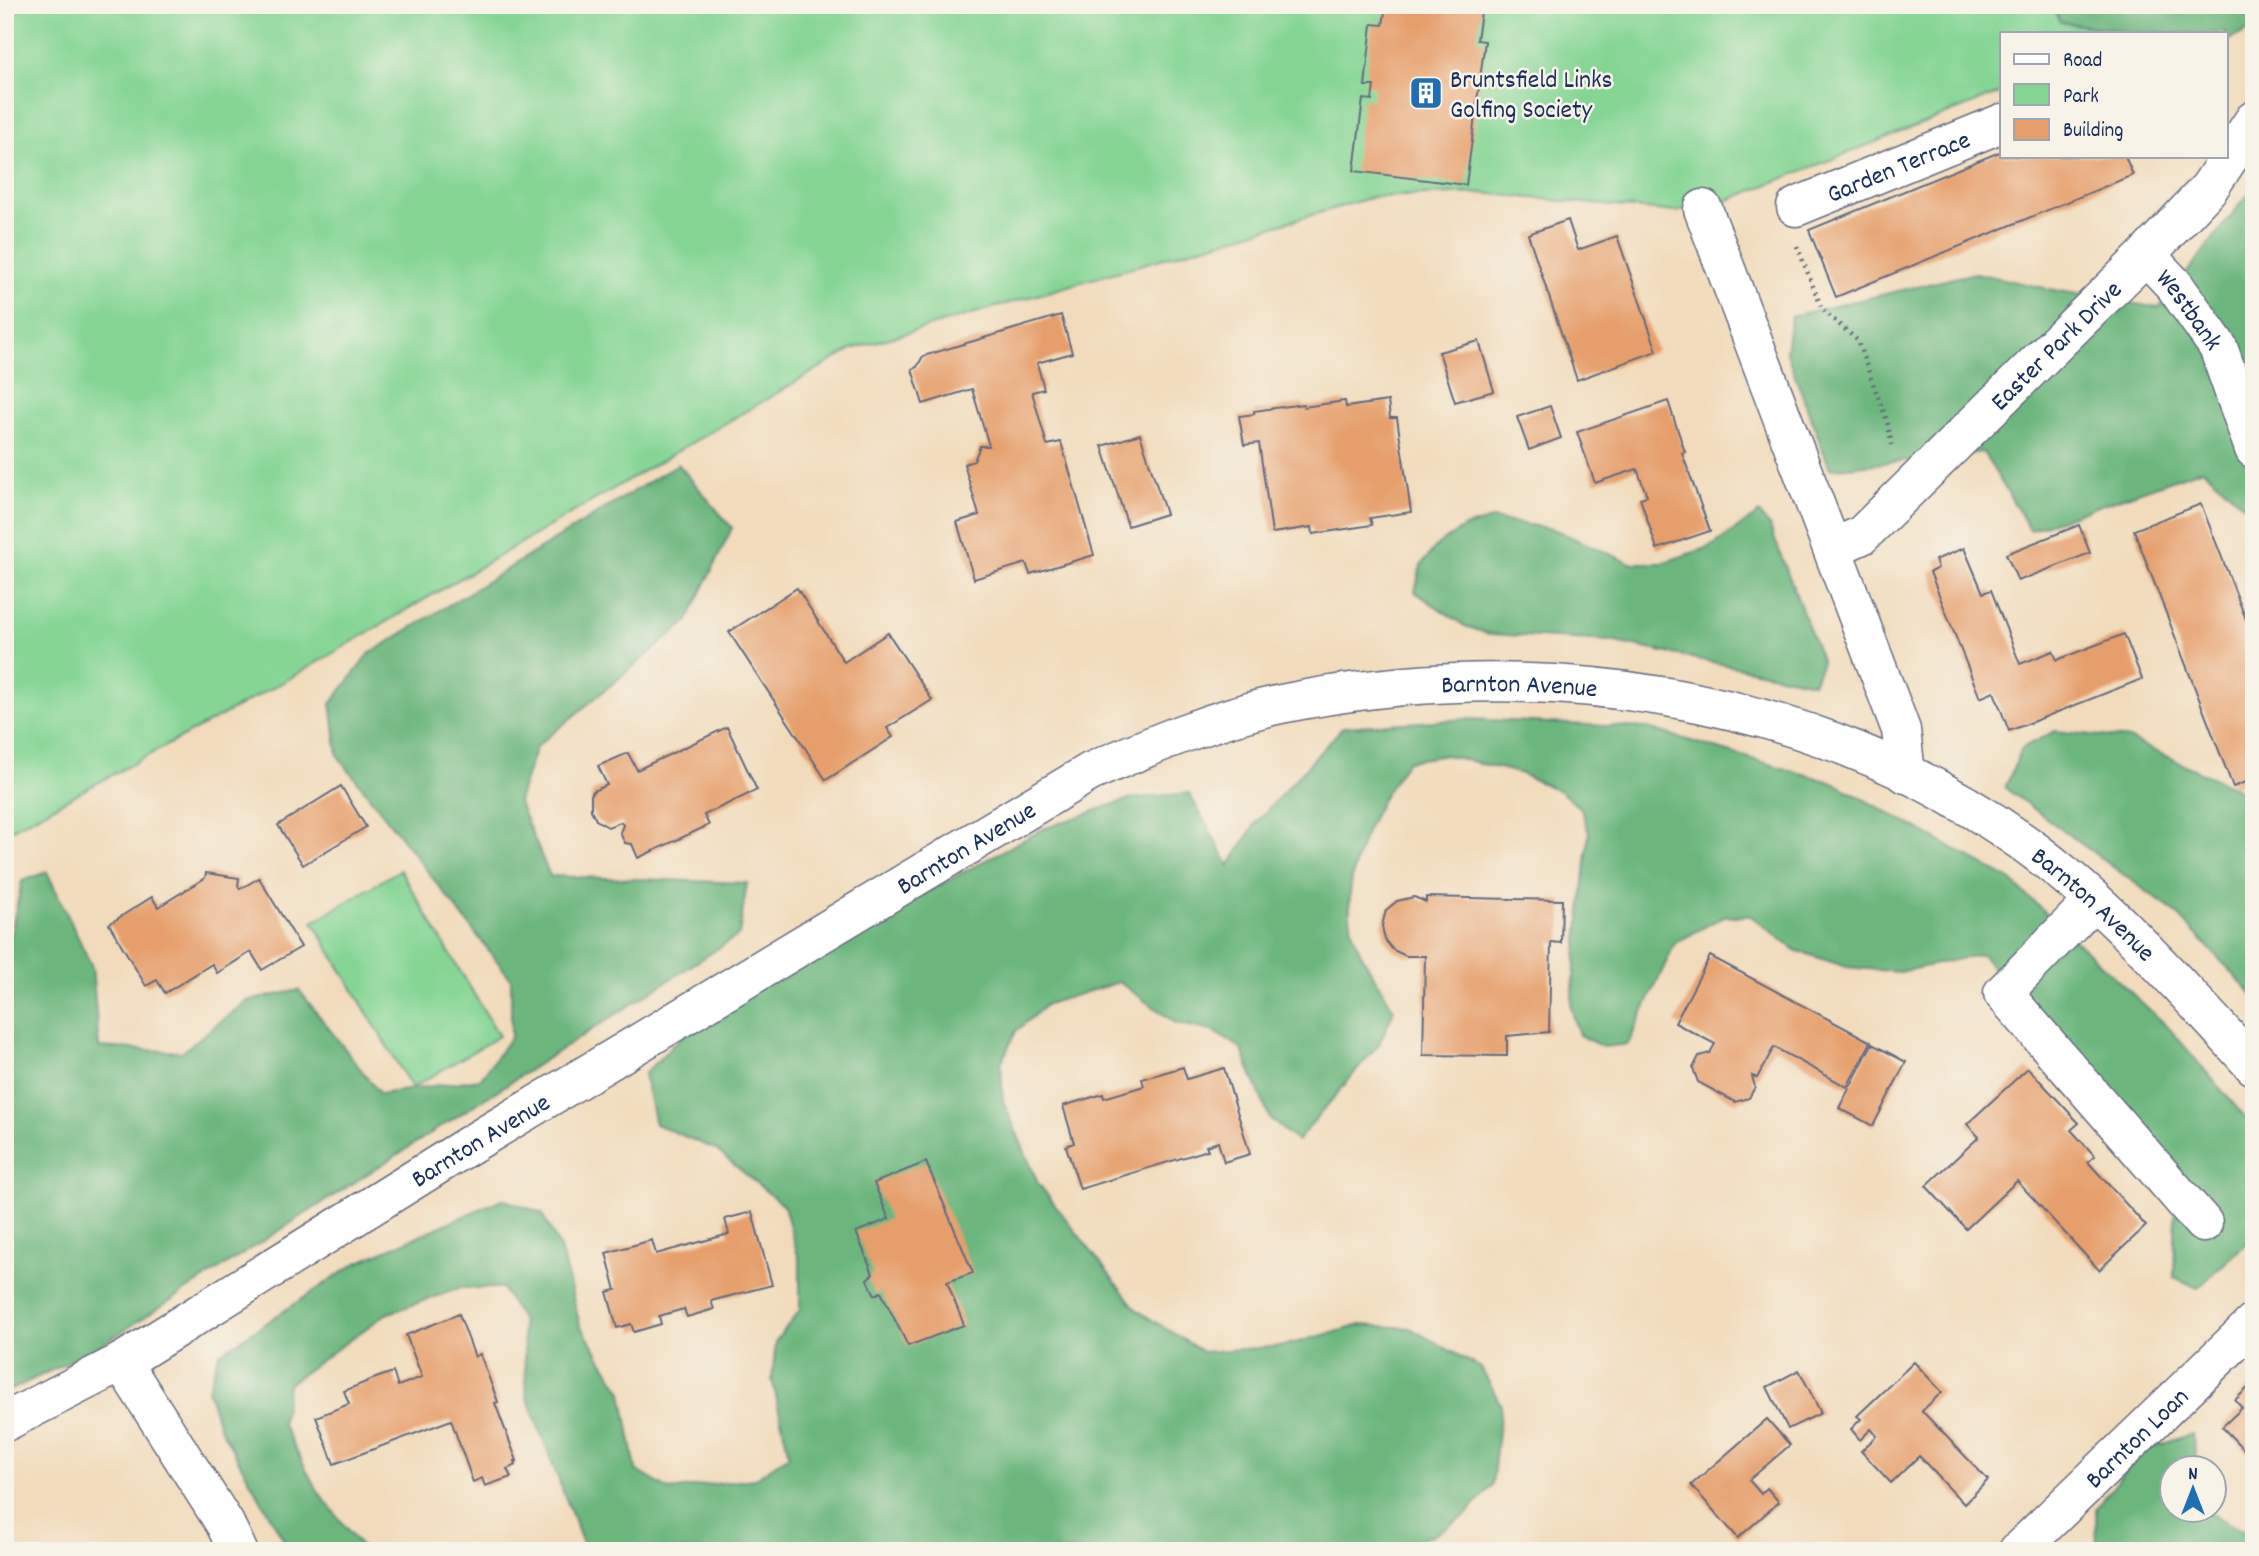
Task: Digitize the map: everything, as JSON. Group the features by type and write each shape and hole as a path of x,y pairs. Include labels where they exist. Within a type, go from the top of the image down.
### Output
{"street":[{"name":"Garden Terrace","path":"1796,206 2000,124"},
{"name":"Easter Park Drive","path":"2228,152 2242,125"},
{"name":"Easter Park Drive","path":"1833,548 1861,535 2146,255 2209,188 2225,158"},
{"path":"1703,209 1901,730 1906,774"},
{"name":"Westbank","path":"2146,255 2175,286 2217,347 2254,449"},
{"name":"Barnton Avenue","path":"5,1422 122,1362 483,1137 1090,772 1154,744 1219,721 1279,705 1363,691 1427,683 1548,682 1609,688 1751,715 1836,742 1960,802 2023,843 2094,900 2138,940 2254,1066"},
{"path":"2094,900 2003,993 2203,1223"},
{"name":"Barnton Loan","path":"2018,1551 2254,1323"},
{"path":"122,1362 225,1524 238,1551"}],"path":[{"path":"1796,206 1793,234 1822,309 1857,340 1887,421 1903,494"}],"green space":[{"path":"5,5 2087,5 2095,32 2000,32 2000,93 1726,201 1675,212 1482,193 1373,197 852,349 287,680 5,833"},
{"path":"2054,5 2254,5 2254,27 2228,41 2228,32 2129,32 2060,22"},
{"path":"2254,187 2254,514 2203,469 2030,530 1983,452 1830,469 1786,351 1791,316 1975,273 2159,308"},
{"path":"678,464 732,528 687,622 536,747 518,801 550,876 747,883 739,935 95,1349 5,1393 5,961 22,881 47,872 92,967 99,1047 182,1052 247,1001 299,990 380,1094 480,1079 511,1037 511,979 338,756 331,704 369,654"},
{"path":"1759,513 1770,527 1822,662 1813,683 1610,641 1489,634 1465,626 1415,592 1421,565 1438,544 1465,527 1492,519 1553,529 1630,563 1662,563 1712,546"},
{"path":"1468,719 1647,728 1834,783 2009,879 2168,1027 2254,1128 2254,1236 2198,1288 2174,1277 2176,1195 2154,1137 2086,1087 1982,954 1900,972 1847,967 1795,950 1751,916 1724,916 1675,943 1628,1044 1603,1047 1579,1035 1571,1007 1589,833 1581,809 1560,791 1519,773 1446,755 1408,761 1381,801 1370,824 1353,873 1350,898 1351,922 1357,945 1394,1010 1379,1044 1297,1141 1270,1119 1241,1048 1212,1031 1176,1023 1119,982 1047,1004 1016,1031 1001,1063 1003,1101 1038,1183 1137,1310 1203,1352 1283,1346 1361,1325 1410,1328 1481,1368 1501,1405 1492,1486 1466,1515 1432,1536 1374,1551 588,1551 527,1397 522,1321 502,1288 460,1288 386,1314 288,1384 282,1424 317,1490 364,1551 290,1551 219,1426 208,1390 219,1354 355,1264 502,1199 542,1213 560,1248 580,1325 622,1392 636,1470 669,1490 754,1479 789,1455 772,1379 776,1341 800,1310 800,1263 784,1206 715,1149 655,1124 644,1074 688,1030 813,954 1043,829 1129,799 1189,793 1229,866 1257,821 1343,727"},
{"path":"2055,731 2129,739 2254,797 2254,996 2176,913 2005,788 2022,748"},
{"path":"400,870 499,1036 412,1088 313,922"},
{"path":"2192,1434 2196,1454 2158,1454 2158,1524 2228,1523 2254,1537 2254,1551 2097,1551 2096,1508 2142,1451"}],"building":[{"name":"Bruntsfield Links Golfing Society","path":"1386,5 1482,5 1477,40 1485,41 1466,185 1354,171 1363,99 1372,100 1374,86 1365,86 1372,24 1383,25"},
{"path":"2000,152 2000,158 2126,158 2133,175 1836,297 1809,230"},
{"path":"1568,220 1578,250 1617,236 1657,351 1577,380 1528,234"},
{"path":"1061,315 1072,353 1037,363 1044,389 1032,392 1047,445 1061,442 1094,555 1030,574 1026,563 974,579 957,522 979,515 964,464 974,461 980,446 989,446 972,389 923,404 912,369 917,367 923,356"},
{"path":"1479,341 1494,391 1455,402 1439,352"},
{"path":"1345,401 1346,407 1388,401 1390,418 1397,418 1411,512 1370,518 1372,525 1313,534 1312,527 1272,533 1259,443 1244,445 1239,416 1254,414 1254,411 1303,404 1304,407"},
{"path":"1668,401 1685,452 1682,453 1710,531 1657,549 1640,498 1647,496 1637,469 1595,483 1577,432"},
{"path":"1550,406 1561,438 1529,450 1517,417"},
{"path":"1140,434 1166,514 1128,526 1102,446"},
{"path":"2201,504 2254,640 2254,779 2233,787 2134,530"},
{"path":"2079,525 2090,553 2018,581 2006,554"},
{"path":"1964,548 1983,593 1991,590 2020,664 2053,651 2057,660 2124,634 2142,679 2009,731 1994,692 1980,698 1930,572 1938,568 1935,560"},
{"path":"797,588 844,662 888,633 932,700 887,728 893,737 826,780 729,632"},
{"path":"727,727 757,790 704,815 709,825 638,858 632,844 625,843 620,833 623,825 621,822 608,827 596,820 591,810 591,795 593,791 607,785 598,766 628,753 637,770"},
{"path":"341,786 366,827 303,865 278,825"},
{"path":"206,873 239,878 240,889 259,878 301,947 262,970 251,952 217,973 212,964 165,993 157,980 146,986 109,924 152,897 158,907 205,878"},
{"path":"1414,897 1426,902 1426,897 1562,900 1561,943 1551,942 1549,1032 1507,1036 1507,1056 1423,1055 1425,956 1406,956 1393,950 1385,940 1382,926 1386,910 1397,901"},
{"path":"1710,956 1871,1042 1847,1087 1774,1047 1757,1078 1752,1076 1755,1087 1749,1098 1735,1102 1698,1082 1693,1068 1699,1056 1710,1053 1715,1044 1675,1023"},
{"path":"1872,1044 1906,1062 1873,1126 1839,1108"},
{"path":"1183,1067 1187,1079 1224,1068 1250,1154 1224,1162 1218,1142 1206,1146 1208,1150 1080,1189 1066,1146 1074,1143 1063,1106 1144,1086 1142,1079"},
{"path":"2028,1068 2079,1123 2071,1130 2095,1156 2088,1162 2146,1226 2099,1270 2017,1181 1966,1229 1926,1186 1979,1137 1967,1124"},
{"path":"926,1162 973,1273 947,1282 964,1325 908,1346 881,1292 875,1295 867,1279 873,1274 856,1232 889,1219 874,1183"},
{"path":"752,1212 772,1285 711,1301 714,1309 687,1317 684,1309 659,1316 661,1324 634,1332 631,1324 617,1328 607,1292 616,1290 606,1253 652,1240 656,1254 729,1234 725,1219"},
{"path":"459,1314 475,1357 480,1354 517,1461 516,1465 507,1469 511,1477 485,1486 482,1478 473,1482 451,1420 334,1464 316,1417 349,1404 344,1391 373,1379 393,1372 398,1386 422,1377 406,1335"},
{"path":"1914,1362 1942,1392 1922,1411 1988,1480 1964,1504 1919,1456 1891,1483 1861,1451 1877,1436 1871,1429 1860,1440 1851,1429 1861,1419 1857,1416"},
{"path":"1799,1370 1821,1413 1788,1429 1767,1387"},
{"path":"2254,1382 2254,1460 2222,1427 2242,1408 2235,1400"},
{"path":"1767,1419 1790,1445 1749,1480 1761,1494 1767,1488 1779,1502 1738,1538 1691,1485"}],"place":[{"name":"Bruntsfield Links Golfing Society","path":"1426,93"}]}
